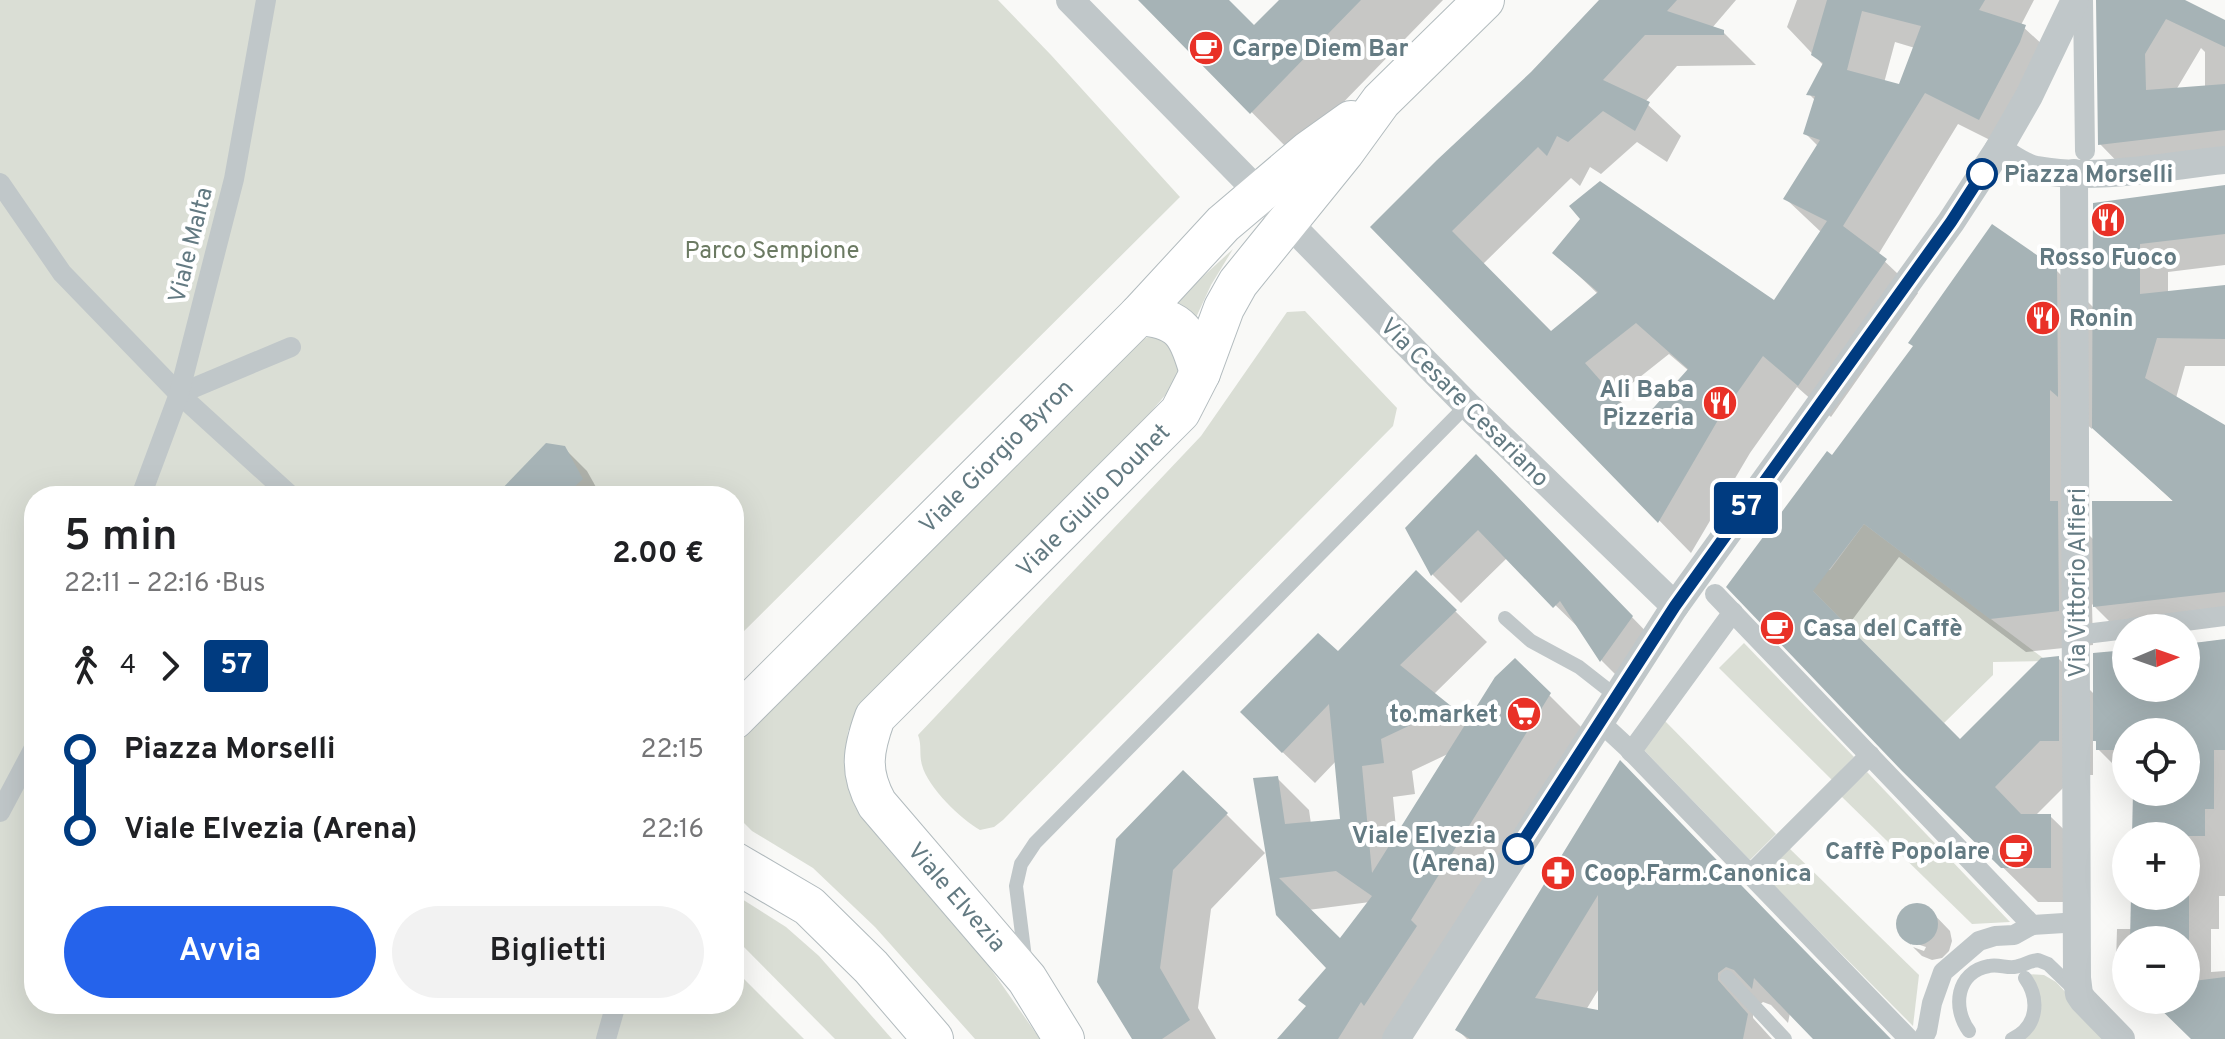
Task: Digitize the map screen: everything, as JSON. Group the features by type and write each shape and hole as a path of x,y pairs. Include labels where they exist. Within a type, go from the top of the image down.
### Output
{"main road":[{"path":"1381,101 1484,0"},
{"name":"Viale Giorgio Byron","path":"744,709 1139,315 1223,224 1333,133 1381,101"},
{"name":"Viale Giulio Douhet","path":"865,752 875,717 1180,412 1200,373 1224,308 1238,283 1381,101"},
{"path":"1139,315 1159,317 1184,330 1192,343 1200,373"},
{"name":"Viale Elvezia","path":"865,752 867,786 877,804 1027,979 1064,1039"},
{"path":"744,868 809,906 871,967 933,1039"}],"street":[{"name":"Viale Malta","path":"145,486 179,394 234,179 266,0"},
{"name":"Via Cesare Cesariano","path":"1070,0 1467,405 1675,606"},
{"path":"1404,1036 1675,606 1951,222 1998,150 2029,96 2075,0"},
{"path":"2079,162 2083,0"},
{"path":"1998,150 2035,170 2079,162 2112,172 2225,160"},
{"name":"Via Vittorio Alfieri","path":"2079,162 2079,994"},
{"path":"0,183 62,273 179,394 280,486"},
{"path":"179,394 291,347"},
{"path":"1715,594 2032,925"},
{"path":"1631,752 1733,612"},
{"path":"2200,619 2225,616"},
{"path":"2077,635 2112,630"},
{"path":"1600,722 1909,1039"},
{"path":"1750,875 1870,755"},
{"path":"0,812 24,767"},
{"path":"1923,1039 1943,972 1979,941 2014,935 2032,925 2064,923"},
{"path":"2079,994 2121,1039"},
{"path":"606,1039 613,1014"}],"lane":[{"path":"1027,979 1016,886 1021,864 1035,843 1467,405"},
{"path":"1505,618 1531,641 1579,667 1616,696"},
{"path":"1969,1031 1958,1010 1958,998 1962,986 1979,969 1991,965 2018,967 2038,960 2048,964 2079,994"},
{"path":"1727,977 1785,1039"},
{"path":"2012,1039 2028,1027 2034,1014 2032,988 2025,978"}],"green space":[{"name":"Parco Sempione","path":"0,0 998,0 1180,197 744,631 744,486 24,486 24,1014 744,1014 744,979 804,1039 0,1039"},
{"path":"1233,249 1211,285 1193,324 1172,305"},
{"path":"1305,311 1397,408 1393,426 1003,820 994,827 980,830 955,811 925,774 918,735 1201,436 1287,312"},
{"path":"1154,333 1173,340 1178,373 1167,393 868,702 848,731 847,784 856,808 986,962 1040,1039 975,1039 875,927 813,868 744,823 744,736 768,707 1136,344"},
{"path":"1864,524 2047,661 1993,662 1993,675 1944,723 1794,572 1830,570"},
{"path":"1744,643 1854,757 1832,780 1719,668"},
{"path":"1665,721 1776,834 1750,860 1640,746"},
{"path":"1867,772 2010,922 1972,924 1841,796"},
{"path":"1789,848 1919,975 1913,1026 1763,875"},
{"path":"744,900 786,927 819,956 892,1039 835,1039 744,947"},
{"path":"2027,974 2044,975 2056,982 2109,1039 2018,1039 2032,1024"}],"building":[{"path":"1138,0 1229,0 1254,25 1279,0 1361,0 1250,114"},
{"path":"1599,0 1677,0 1667,11 1724,30 1724,35 1645,35 1603,80 1650,102 1635,131 1603,111 1568,142 1557,136 1547,156 1538,147 1452,231 1551,331 1598,292 1552,253 1580,219 1569,206 1600,181 1774,300 1827,221 1783,199 1820,140 1803,134 1815,96 1806,95 1823,63 1811,55 1827,0 1985,0 1979,10 2026,25 1979,120 1925,93 1843,226 1887,259 1798,386 1763,356 1718,420 1658,523 1370,227 1531,72","holes":["1862,11 1921,26 1899,84 1847,70","1636,323 1688,369 1639,424 1585,363"]},
{"path":"2096,0 2185,0 2225,20 2225,47 2166,19 2145,54 2146,90 2225,84 2225,130 2098,145"},
{"path":"2225,185 2225,234 2140,244 2140,294 2225,285 2225,339 2157,338 2145,378 2225,425 2225,592 2093,607 2092,501 2173,501 2092,428 2093,203"},
{"path":"1992,224 2057,269 2058,397 2050,390 2050,501 2058,501 2059,611 1990,619 1864,524 1813,591 1960,739 2041,658 2059,656 2059,741 2040,741 1995,787 2021,814 2051,814 2051,868 2001,868 1902,771 1726,587 1827,451 1832,455 1913,346 1908,343"},
{"path":"546,443 565,446 583,479 575,486 505,486"},
{"path":"1476,454 1633,616 1600,662 1560,601 1553,608 1478,530 1431,576 1405,528"},
{"path":"1416,570 1457,610 1400,665 1451,706 1381,739 1384,763 1362,766 1372,873 1495,677 1515,658 1551,693 1411,920 1417,926 1364,1006 1361,1002 1338,1039 1277,1039 1306,1006 1298,1000 1326,968 1276,915 1253,778 1278,776 1285,824 1340,819 1329,704 1282,753 1240,712 1318,633 1338,651","holes":["1336,871 1372,896 1340,938 1279,878"]},
{"path":"2225,639 2225,750 2214,750 2214,809 2205,809 2205,836 2200,836 2200,822 2132,822 2133,806 2200,806 2200,718 2112,718 2112,750 2096,750 2096,741 2093,741 2093,653 2112,651 2112,702 2200,702 2200,642"},
{"path":"1620,760 1891,1039 1813,1039 1754,978 1752,989 1734,970 1726,967 1718,973 1718,980 1748,1014 1743,1039 1470,1039 1455,1030","holes":["1598,895 1598,1010 1535,998"]},
{"path":"1183,770 1228,813 1173,870 1160,968 1190,1020 1162,1039 1132,1039 1097,982 1116,839"},
{"path":"1917,903 1932,909 1938,924 1932,939 1917,945 1902,939 1896,924 1902,909"},
{"path":"2131,910 2189,910 2189,926 2130,926"},
{"path":"2225,977 2225,1039 2191,1039 2165,1014 2200,1014 2200,980"}],"bus line":[{"name":"57","path":"1518,849 1675,606 1951,222 1982,174"}],"place":[{"name":"Carpe Diem Bar","path":"1206,48"},
{"name":"Piazza Morselli","path":"1982,174"},
{"name":"Rosso Fuoco","path":"2108,220"},
{"name":"Ronin","path":"2043,318"},
{"name":"Ali Baba Pizzeria","path":"1720,403"},
{"name":"Casa del Caffè","path":"1777,628"},
{"name":"to.market","path":"1524,714"},
{"name":"Viale Elvezia (Arena)","path":"1518,849"},
{"name":"Caffè Popolare","path":"2016,851"},
{"name":"Coop.Farm.Canonica","path":"1558,873"}]}
